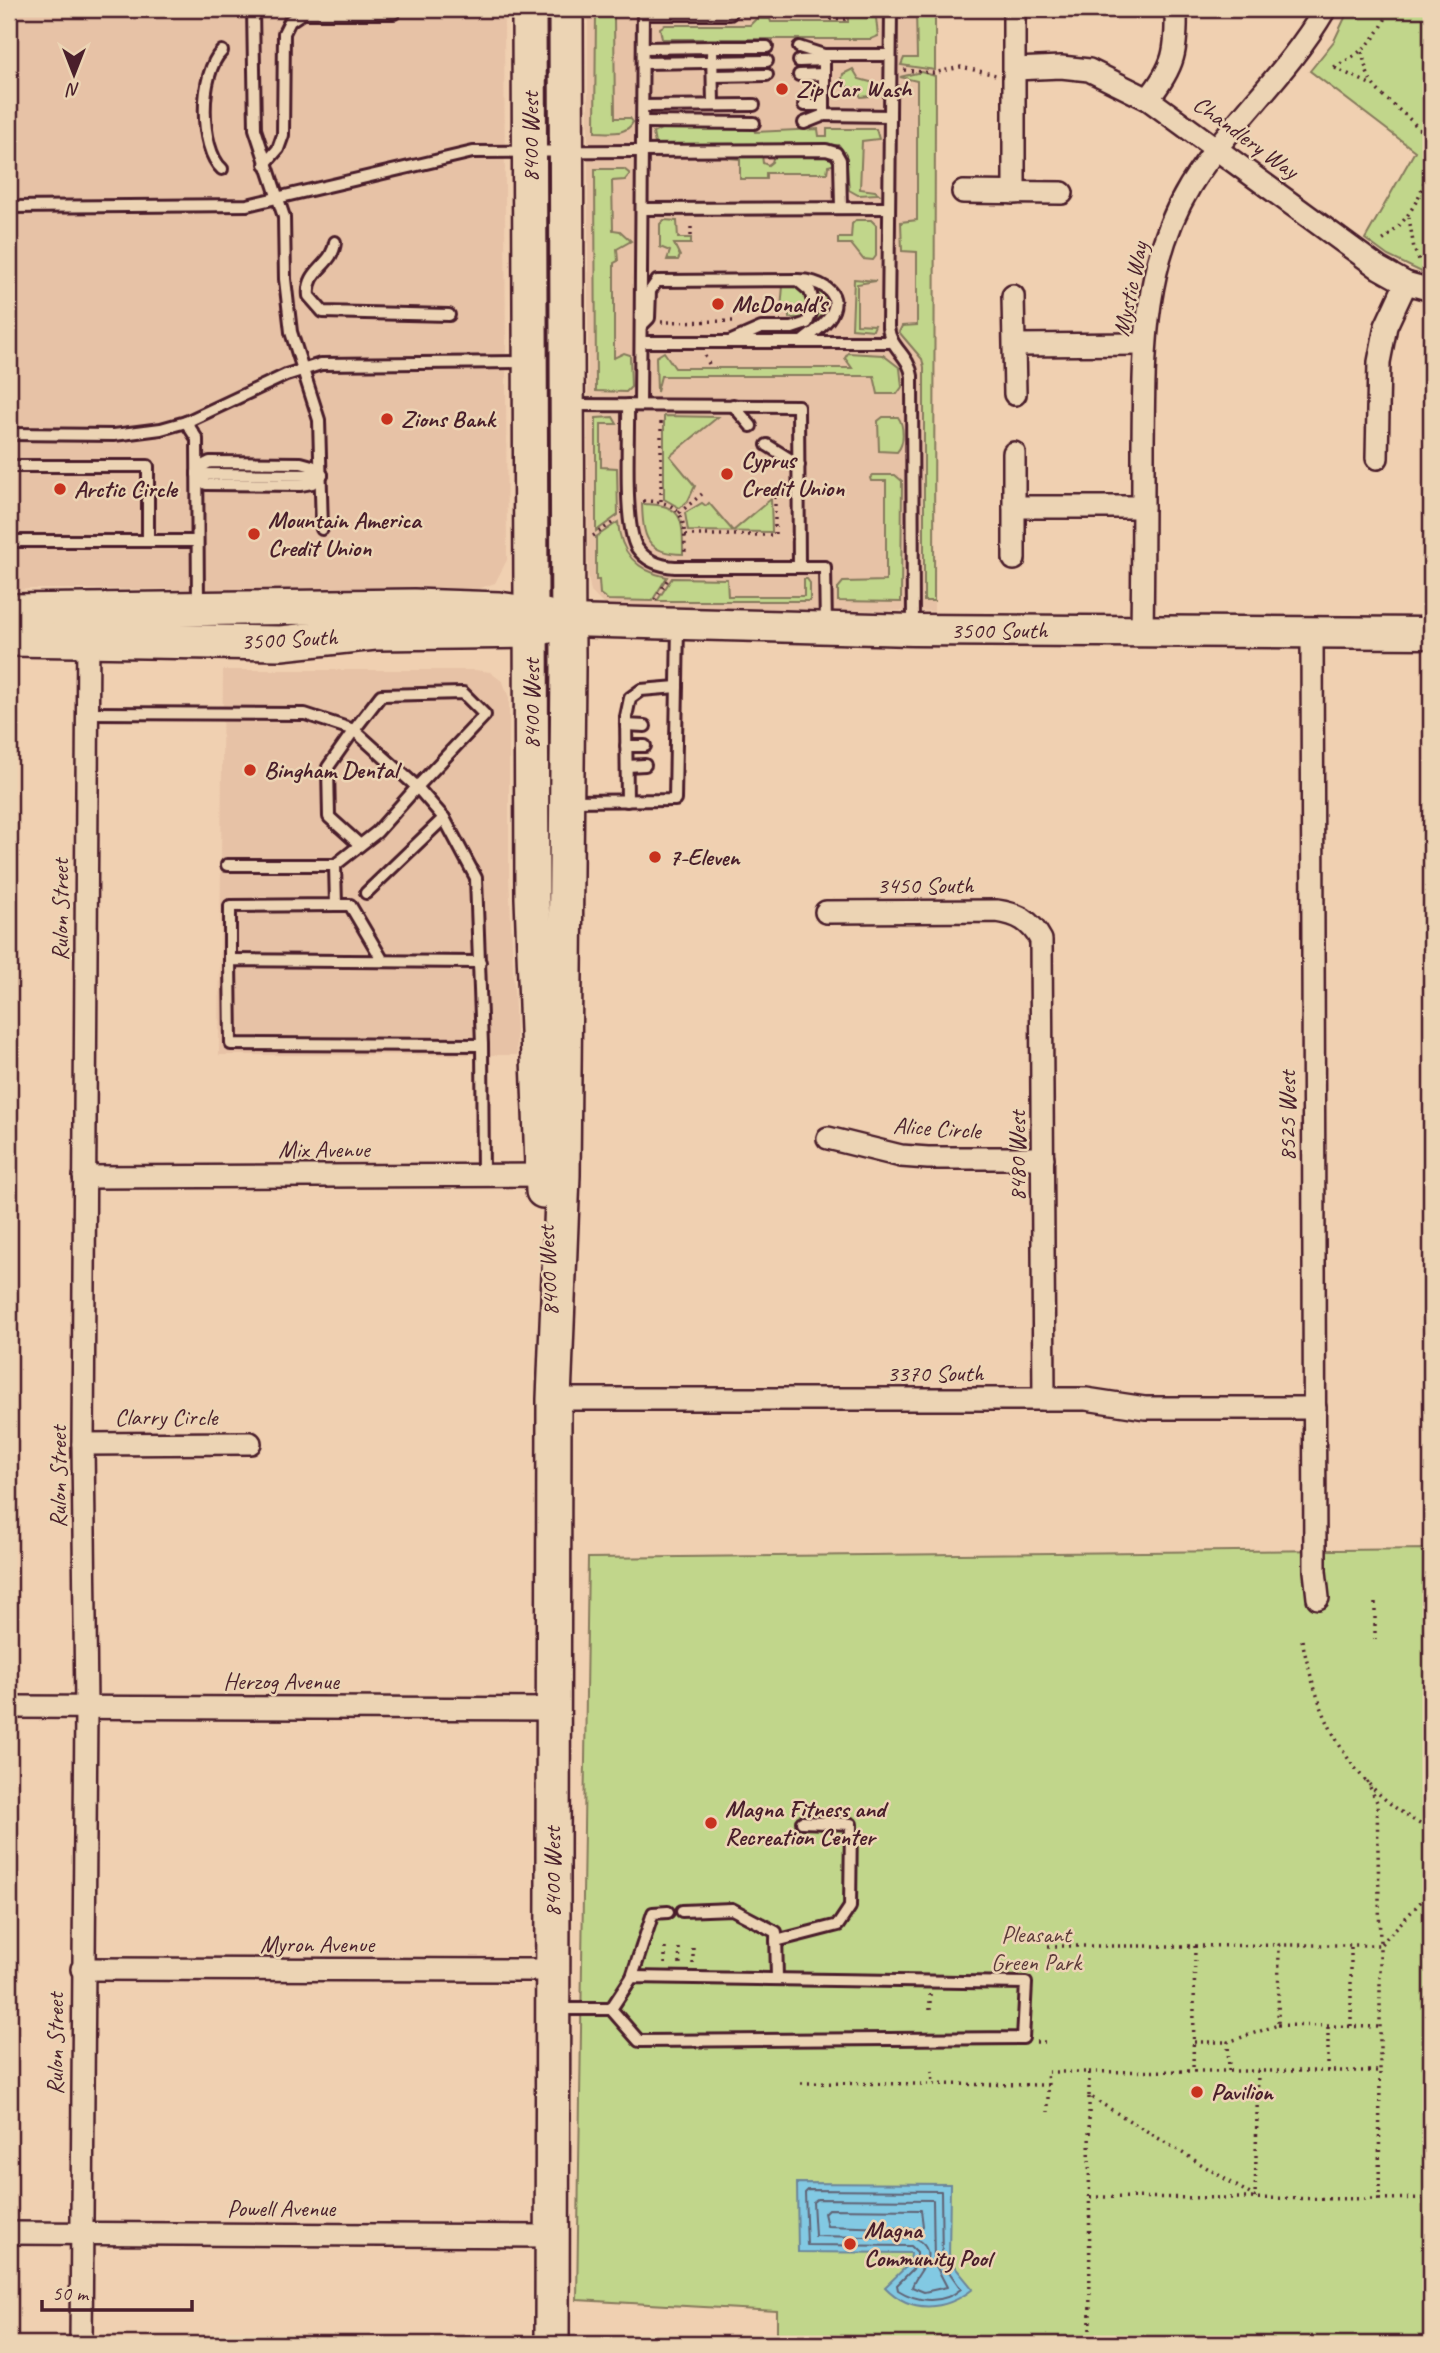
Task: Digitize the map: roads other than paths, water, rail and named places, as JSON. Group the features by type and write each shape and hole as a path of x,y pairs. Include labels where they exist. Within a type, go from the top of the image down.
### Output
{"main road":[{"name":"8400 West","path":"529,9 533,981 552,1175"},
{"name":"8400 West","path":"552,2344 552,1175 566,801 569,405 566,9"},
{"name":"3500 South","path":"9,639 198,609 414,606 531,622"},
{"name":"3500 South","path":"9,611 88,626 281,643 375,633 568,621"}],"street":[{"path":"1014,9 1014,193"},
{"path":"1148,99 1167,76 1176,53 1176,9"},
{"name":"Mystic Way","path":"1142,631 1144,344 1154,275 1172,222 1188,189 1216,147 1291,62 1325,9"},
{"name":"Chandlery Way","path":"1015,73 1061,67 1089,70 1148,99 1379,268 1406,283 1431,290"},
{"path":"963,192 1062,193"},
{"path":"1377,458 1379,362 1386,326 1406,283"},
{"path":"1013,296 1015,394"},
{"path":"1015,345 1144,344"},
{"path":"1014,453 1014,559"},
{"path":"1014,507 1143,507"},
{"name":"3500 South","path":"568,621 913,630 1431,634"},
{"name":"Rulon Street","path":"81,2344 86,1707 83,1444 88,626"},
{"name":"8525 West","path":"1312,633 1315,1571 1318,1598"},
{"name":"3450 South","path":"826,912 998,911 1024,918"},
{"name":"8480 West","path":"1024,918 1034,928 1042,953 1044,1399"},
{"name":"Alice Circle","path":"828,1138 901,1156 1043,1158"},
{"name":"Mix Avenue","path":"85,1177 552,1175"},
{"name":"3370 South","path":"554,1399 1044,1399 1097,1400 1145,1408 1315,1408"},
{"name":"Clarry Circle","path":"83,1444 250,1443"},
{"name":"Herzog Avenue","path":"9,1707 553,1709"},
{"name":"Myron Avenue","path":"82,1969 551,1970"},
{"name":"Powell Avenue","path":"9,2233 552,2236"}],"lane":[{"path":"253,9 254,118 265,164 279,199 285,226 288,312 301,369 319,420 322,529"},
{"path":"730,9 730,14 643,11 641,342 634,405 631,531 643,555 666,566 825,566 826,628"},
{"path":"889,342 891,9"},
{"path":"265,164 278,149 283,135 284,33 290,21 310,12 394,13"},
{"path":"712,47 713,106"},
{"path":"643,48 767,47"},
{"path":"799,47 824,58"},
{"path":"222,51 214,58 207,76 207,140 211,156 222,169"},
{"path":"799,61 890,55"},
{"path":"824,58 824,110"},
{"path":"643,63 767,61"},
{"path":"713,76 767,75"},
{"path":"799,75 824,75"},
{"path":"643,106 754,105"},
{"path":"804,105 824,110 890,116"},
{"path":"804,123 824,110"},
{"path":"643,122 754,123"},
{"path":"9,206 229,207 279,199 458,153 833,151 840,160 841,208"},
{"path":"642,209 889,208"},
{"path":"335,242 331,257 314,271 309,284 309,296 323,312 449,314"},
{"path":"729,342 761,328 792,328 807,323 814,312 813,298 805,285 797,280"},
{"path":"641,326 649,318 650,291 657,281 813,280 831,292 834,304 828,320 802,342"},
{"path":"641,342 889,342 906,359 912,376 913,630"},
{"path":"9,434 114,435 161,429 186,422 301,369 338,362 531,362"},
{"path":"569,405 799,406 799,566"},
{"path":"733,405 751,426"},
{"path":"186,422 197,439 198,609"},
{"path":"766,444 799,465"},
{"path":"197,474 202,466 210,462 288,463 312,466 322,475"},
{"path":"9,466 148,466 148,541"},
{"path":"197,474 206,484 301,485 312,483 322,475"},
{"path":"9,541 197,541"},
{"path":"566,801 675,800 678,623"},
{"path":"628,801 626,725 629,698 641,690 677,687"},
{"path":"227,865 335,865 377,832 485,715 463,693 381,695 328,767 329,817 360,845"},
{"path":"87,713 305,714 354,730 417,787 444,818 476,878 483,1175"},
{"path":"626,725 645,726"},
{"path":"663,725 677,725"},
{"path":"626,746 645,746"},
{"path":"663,746 677,746"},
{"path":"627,766 645,765"},
{"path":"663,765 677,766"},
{"path":"366,893 444,818"},
{"path":"335,865 336,905"},
{"path":"383,961 350,905 230,906 231,1044 482,1045"},
{"path":"230,960 480,962"},
{"path":"776,1941 838,1925 849,1907 851,1824 802,1822"},
{"path":"682,1912 732,1909 776,1933 778,1979"},
{"path":"611,2010 632,1977 653,1913 668,1912"},
{"path":"552,2009 611,2010 639,2042 1023,2038 1026,1983 632,1977"}],"water":[{"path":"797,2183 950,2184 949,2260 973,2289 951,2302 917,2305 895,2296 885,2287 910,2263 911,2253 798,2252"}],"place":[{"name":"Zip Car Wash","path":"782,89"},
{"name":"McDonald's","path":"718,304"},
{"name":"Zions Bank","path":"387,419"},
{"name":"Cyprus Credit Union","path":"727,474"},
{"name":"Arctic Circle","path":"60,489"},
{"name":"Mountain America Credit Union","path":"254,534"},
{"name":"Bingham Dental","path":"250,770"},
{"name":"7-Eleven","path":"655,857"},
{"name":"Magna Fitness and Recreation Center","path":"711,1823"},
{"name":"Pavilion","path":"1197,2092"},
{"name":"Magna Community Pool","path":"850,2244"}],"park label":[{"name":"Pleasant Green Park","path":"1036,1948"}]}
